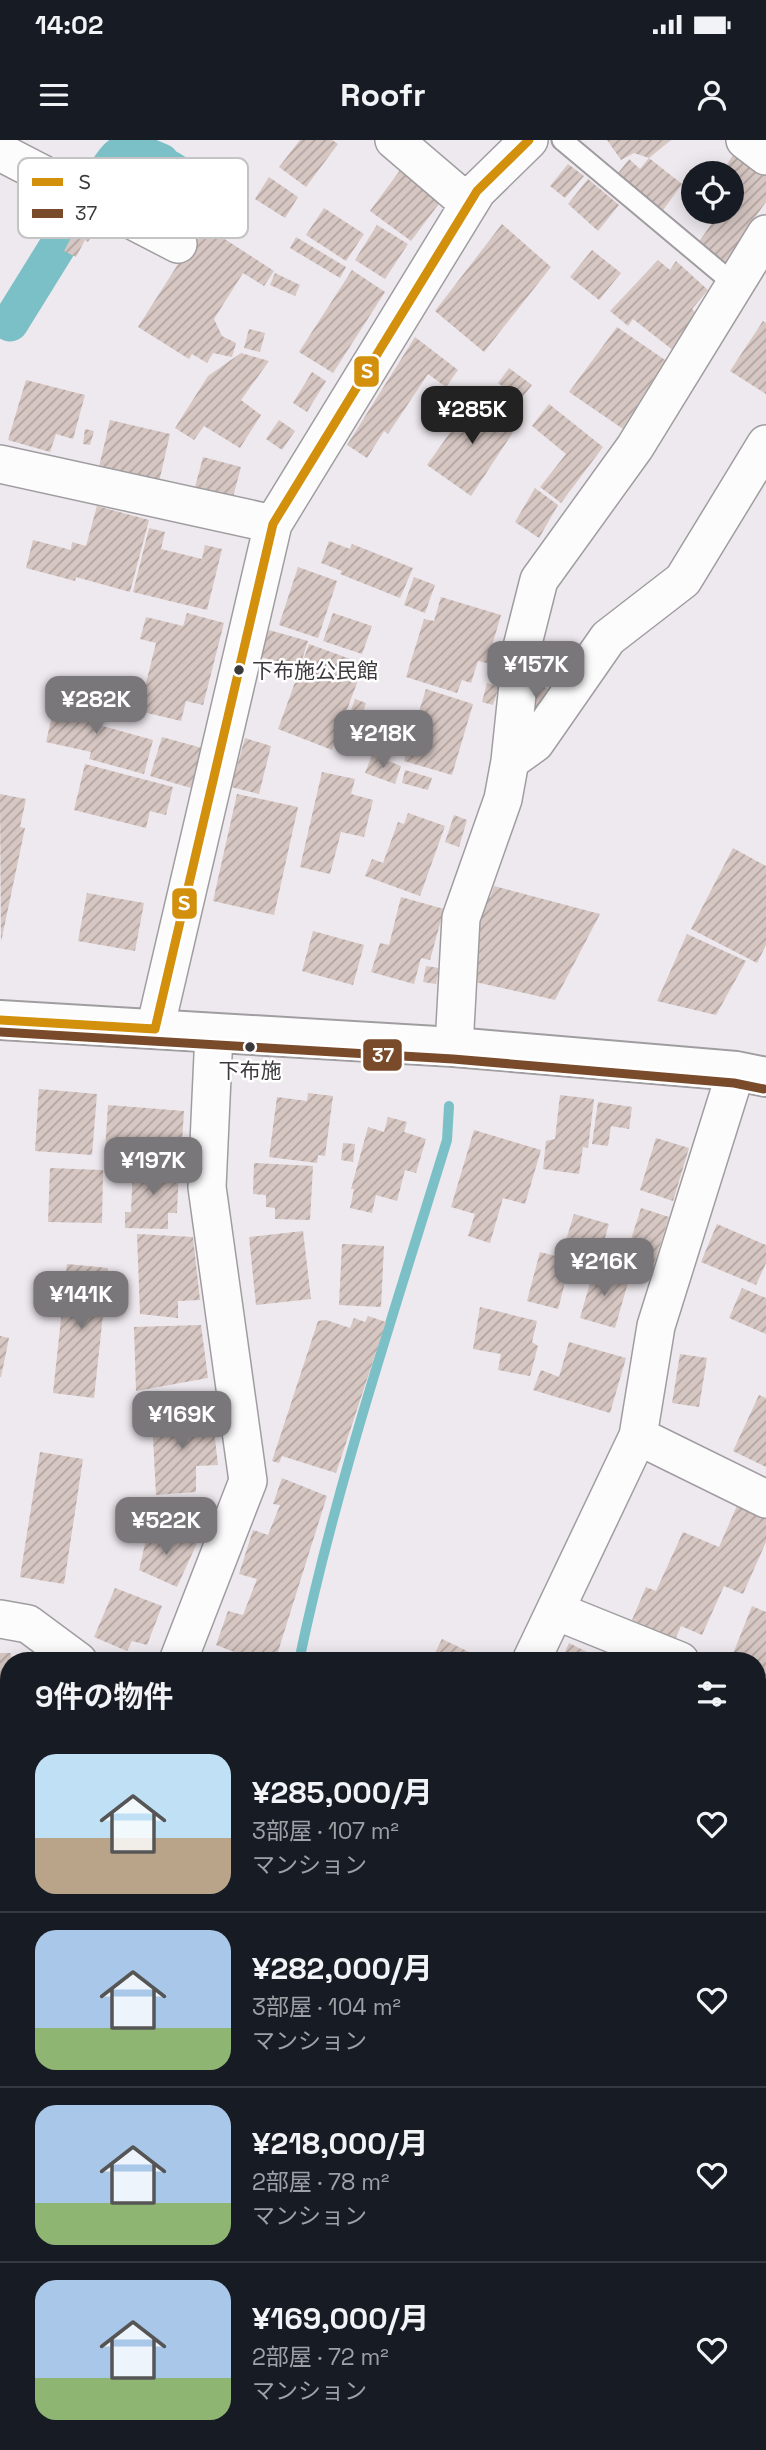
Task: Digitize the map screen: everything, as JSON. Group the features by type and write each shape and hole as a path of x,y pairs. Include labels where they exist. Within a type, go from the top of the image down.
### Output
{"street":[{"path":"394,140 469,204"},
{"path":"155,1029 273,524 477,191 529,140"},
{"path":"745,140 766,156"},
{"path":"0,152 18,161"},
{"path":"454,1047 461,918 503,799 510,761 522,647 539,580 635,447 766,234"},
{"path":"166,238 178,244"},
{"path":"510,761 536,743 608,638 683,580 766,444"},
{"path":"0,464 273,524"},
{"path":"0,1020 454,1047 751,1074 656,1326 638,1436 536,1652"},
{"path":"182,1652 248,1481 207,1187 214,1033"},
{"path":"638,1436 766,1499"},
{"path":"556,1612 657,1652"},
{"path":"0,1619 28,1625 66,1652"}],"lane":[{"path":"562,140 734,284"}],"building":[{"path":"300,140 332,140 338,144 306,187 279,167"},
{"path":"607,140 671,140 649,158 634,153 621,160"},
{"path":"738,148 766,169 766,202 743,234 745,240 727,268 696,246 711,224 744,224 744,161 729,161"},
{"path":"649,158 681,183 661,213 615,177 629,159 640,169"},
{"path":"406,162 447,193 411,241 370,211"},
{"path":"568,164 584,176 565,198 550,186"},
{"path":"269,177 298,197 285,218 255,199"},
{"path":"588,179 619,205 598,231 568,204"},
{"path":"324,208 364,234 346,261 306,235"},
{"path":"502,224 551,267 484,352 435,311"},
{"path":"377,225 408,244 385,279 355,260"},
{"path":"296,237 346,267 340,278 290,248"},
{"path":"71,238 90,238 88,242 85,240 76,257 64,251"},
{"path":"195,238 223,238 274,271 264,286 243,273 214,319 222,336 236,343 232,357 213,353 207,363 192,354 189,359 138,327"},
{"path":"592,250 621,273 599,300 570,277"},
{"path":"658,260 670,270 676,261 708,290 692,309 698,315 681,334 685,339 674,351 633,319 628,326 610,311"},
{"path":"352,270 385,292 333,373 299,352"},
{"path":"275,273 300,285 295,296 270,285"},
{"path":"763,321 766,323 766,394 730,371"},
{"path":"617,327 668,362 654,378 623,429 569,392"},
{"path":"249,329 265,333 260,352 244,348"},
{"path":"415,337 458,370 446,387 428,374 388,434 384,431 367,458 347,445"},
{"path":"241,353 269,361 241,400 261,415 240,448 204,426 194,440 175,428 208,376"},
{"path":"509,368 532,385 520,400 498,383"},
{"path":"312,372 326,381 307,412 293,403"},
{"path":"26,380 85,395 73,439 56,434 50,452 8,440"},
{"path":"476,396 517,426 471,496 427,465"},
{"path":"549,404 603,447 561,503 540,487 566,454 532,426"},
{"path":"110,420 170,434 159,482 99,467"},
{"path":"279,420 295,431 282,450 266,439"},
{"path":"85,429 94,431 90,445 83,444"},
{"path":"203,457 241,467 233,497 195,487"},
{"path":"535,488 558,505 539,538 515,522"},
{"path":"97,506 149,520 130,592 76,577 75,581 26,568 33,540 71,550 72,542 86,546"},
{"path":"149,528 165,532 161,549 202,559 205,545 222,549 207,610 133,592"},
{"path":"329,541 350,549 352,544 413,568 400,598 340,574 342,571 321,563"},
{"path":"298,567 337,581 318,638 279,625"},
{"path":"414,577 435,585 425,613 404,605"},
{"path":"441,597 501,615 487,663 478,661 471,683 462,680 457,693 406,677 424,619 434,621"},
{"path":"187,613 224,623 203,705 186,701 181,721 139,711 156,643 140,639 146,617 183,626"},
{"path":"333,613 372,626 362,654 323,641"},
{"path":"269,630 308,641 299,669 261,657"},
{"path":"309,644 364,664 332,750 278,729"},
{"path":"531,680 555,693 541,721 518,710"},
{"path":"487,683 499,687 493,705 482,702"},
{"path":"426,689 473,704 452,775 404,761"},
{"path":"57,694 102,705 94,737 99,725 153,740 144,774 89,759 91,752 46,742"},
{"path":"355,699 366,703 356,746 340,741"},
{"path":"162,737 202,748 191,788 150,776"},
{"path":"245,738 271,746 259,794 231,787"},
{"path":"372,755 401,766 395,784 365,773"},
{"path":"85,764 173,787 166,815 150,811 146,828 74,810"},
{"path":"405,770 432,778 428,790 402,783"},
{"path":"322,772 355,779 351,794 373,800 364,837 341,832 330,874 300,867"},
{"path":"0,794 26,799 20,827 25,828 1,942"},
{"path":"237,794 298,807 274,915 213,901"},
{"path":"408,813 445,826 420,896 365,876 372,859 383,863 398,822 404,824"},
{"path":"454,815 467,820 459,847 445,842"},
{"path":"733,848 766,866 766,945 757,963 691,929"},
{"path":"494,886 600,914 555,1000 471,981 478,944 468,942 479,896 490,898"},
{"path":"87,893 144,903 135,951 78,941"},
{"path":"401,897 444,909 430,960 421,958 414,984 371,972 380,943 389,945"},
{"path":"313,931 364,945 353,985 302,971"},
{"path":"687,934 746,961 716,1015 657,1001"},
{"path":"426,966 439,968 436,984 423,982"},
{"path":"39,1089 97,1094 92,1155 35,1151"},
{"path":"308,1093 333,1096 325,1156 318,1155 317,1163 269,1157 277,1097 307,1101"},
{"path":"560,1095 594,1099 588,1148 583,1147 579,1174 543,1169 546,1141 555,1139"},
{"path":"598,1102 632,1107 629,1129 611,1126 608,1146 592,1144"},
{"path":"108,1105 184,1111 181,1157 105,1151"},
{"path":"388,1117 407,1122 404,1132 426,1139 416,1173 405,1170 397,1201 376,1195 372,1213 350,1208 354,1189 351,1189 368,1127 384,1132"},
{"path":"474,1130 541,1150 525,1204 503,1198 490,1243 468,1236 475,1214 451,1207"},
{"path":"656,1138 689,1148 673,1201 640,1190"},
{"path":"343,1143 355,1144 353,1162 341,1160"},
{"path":"254,1163 313,1166 310,1220 275,1219 275,1208 266,1207 266,1195 253,1194"},
{"path":"133,1165 179,1166 177,1213 168,1213 168,1229 125,1228 125,1212 131,1212"},
{"path":"50,1168 103,1170 102,1223 48,1222"},
{"path":"641,1208 669,1217 653,1267 625,1258"},
{"path":"574,1214 609,1224 598,1261 563,1250"},
{"path":"717,1224 766,1245 766,1263 756,1285 701,1262"},
{"path":"303,1231 311,1299 256,1305 249,1237"},
{"path":"137,1234 193,1237 200,1300 178,1301 178,1318 140,1314"},
{"path":"342,1244 384,1246 381,1307 339,1305"},
{"path":"540,1252 571,1260 558,1309 527,1301"},
{"path":"67,1264 108,1268 94,1398 53,1393"},
{"path":"594,1269 629,1279 615,1328 580,1318"},
{"path":"742,1288 766,1298 766,1334 729,1318"},
{"path":"480,1307 537,1321 532,1342 538,1346 530,1376 498,1370 501,1354 473,1349"},
{"path":"368,1316 386,1322 336,1473 282,1456 279,1463 272,1461 318,1321 326,1320 350,1328 354,1318 365,1322"},
{"path":"201,1325 208,1378 136,1391 134,1327"},
{"path":"0,1336 9,1338 1,1377 0,1377"},
{"path":"569,1342 626,1358 610,1413 533,1390 541,1370 559,1377"},
{"path":"680,1354 707,1358 699,1407 672,1403"},
{"path":"759,1395 766,1398 766,1467 733,1451"},
{"path":"212,1413 218,1465 196,1466 196,1492 156,1495 152,1418"},
{"path":"40,1452 83,1459 64,1584 20,1577"},
{"path":"282,1478 327,1496 278,1652 234,1652 216,1645 228,1611 243,1615 257,1579 239,1574 253,1530 268,1535 280,1505 273,1504"},
{"path":"740,1499 766,1511 766,1542 743,1594 724,1586 702,1635 681,1626 675,1640 632,1620 646,1587 656,1591 683,1532 719,1547"},
{"path":"148,1531 197,1543 177,1587 139,1570"},
{"path":"115,1588 162,1606 147,1645 132,1641 127,1651 94,1637"},
{"path":"752,1606 766,1612 766,1652 734,1652"},
{"path":"442,1639 469,1652 436,1652"},
{"path":"569,1643 587,1652 565,1652"}],"waterway":[{"path":"117,158 128,152 152,158"},
{"path":"10,323 63,238"},
{"path":"301,1652 348,1464 447,1140 449,1106"}],"transit line":[{"name":"Ｓ","path":"0,1020 155,1029 273,524 477,191 529,140"},
{"name":"37","path":"0,1032 453,1059 734,1083 764,1089"}],"place":[{"name":"下布施公民館","path":"239,670"},
{"name":"下布施","path":"250,1047"}]}
